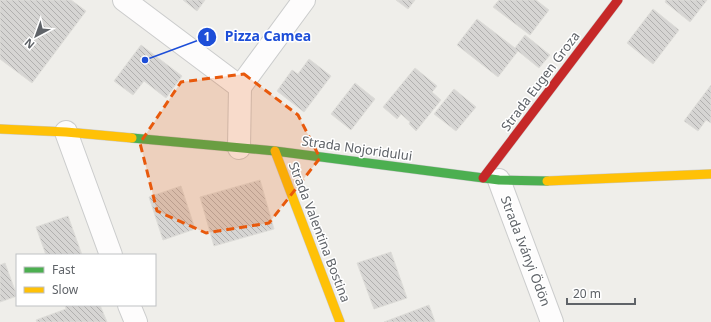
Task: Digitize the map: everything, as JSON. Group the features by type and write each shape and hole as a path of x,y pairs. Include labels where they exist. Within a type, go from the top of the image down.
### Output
{"main road":[{"name":"Strada Eugen Groza","path":"491,179 618,0"},
{"name":"Strada Nojoridului","path":"0,129 66,132 275,151 491,179 537,181 711,174"},
{"name":"Strada Valentina Bostina","path":"275,151 340,322"}],"street":[{"path":"124,0 240,87"},
{"path":"239,148 240,87 304,0"},
{"path":"66,132 111,254"},
{"name":"Strada Iványi Ödön","path":"491,179 552,322"},
{"path":"130,306 136,322"}],"highlighted area":[{"path":"244,74 298,115 320,158 269,223 206,233 157,211 140,143 181,82"}],"building":[{"path":"0,0 71,0 86,11 32,83 0,59"},
{"path":"183,0 205,0 197,11"},
{"path":"396,0 415,0 408,9"},
{"path":"499,0 536,0 549,10 530,35 493,7"},
{"path":"666,0 707,0 690,22 665,2"},
{"path":"653,9 679,30 653,64 627,43"},
{"path":"477,19 515,48 525,35 550,55 539,68 518,51 498,77 457,45"},
{"path":"141,45 182,76 166,98 144,81 133,95 114,81"},
{"path":"309,59 331,76 304,112 277,91 292,70 298,74"},
{"path":"415,68 437,86 432,92 441,100 416,131 409,124 410,122 401,114 397,119 383,107"},
{"path":"355,83 375,99 351,130 331,114"},
{"path":"711,85 711,123 706,120 698,131 684,121"},
{"path":"454,89 476,107 456,131 434,114"},
{"path":"260,180 274,229 214,246 200,197"},
{"path":"181,186 195,229 163,240 149,197"},
{"path":"68,216 82,254 46,254 36,227"},
{"path":"391,252 407,298 374,309 357,263"},
{"path":"5,263 16,296 0,302 0,265"},
{"path":"429,305 435,322 384,322"},
{"path":"65,306 100,306 107,322 37,322 36,320 66,309"}],"traffic: fast":[{"path":"132,138 275,151 499,180 547,181"}],"traffic: slow":[{"path":"0,129 66,132 132,138"},
{"path":"275,151 340,322"},
{"path":"547,181 711,174"}],"traffic: jam":[{"path":"483,178 618,0"}],"place":[{"name":"Pizza Camea","path":"145,60"}]}
